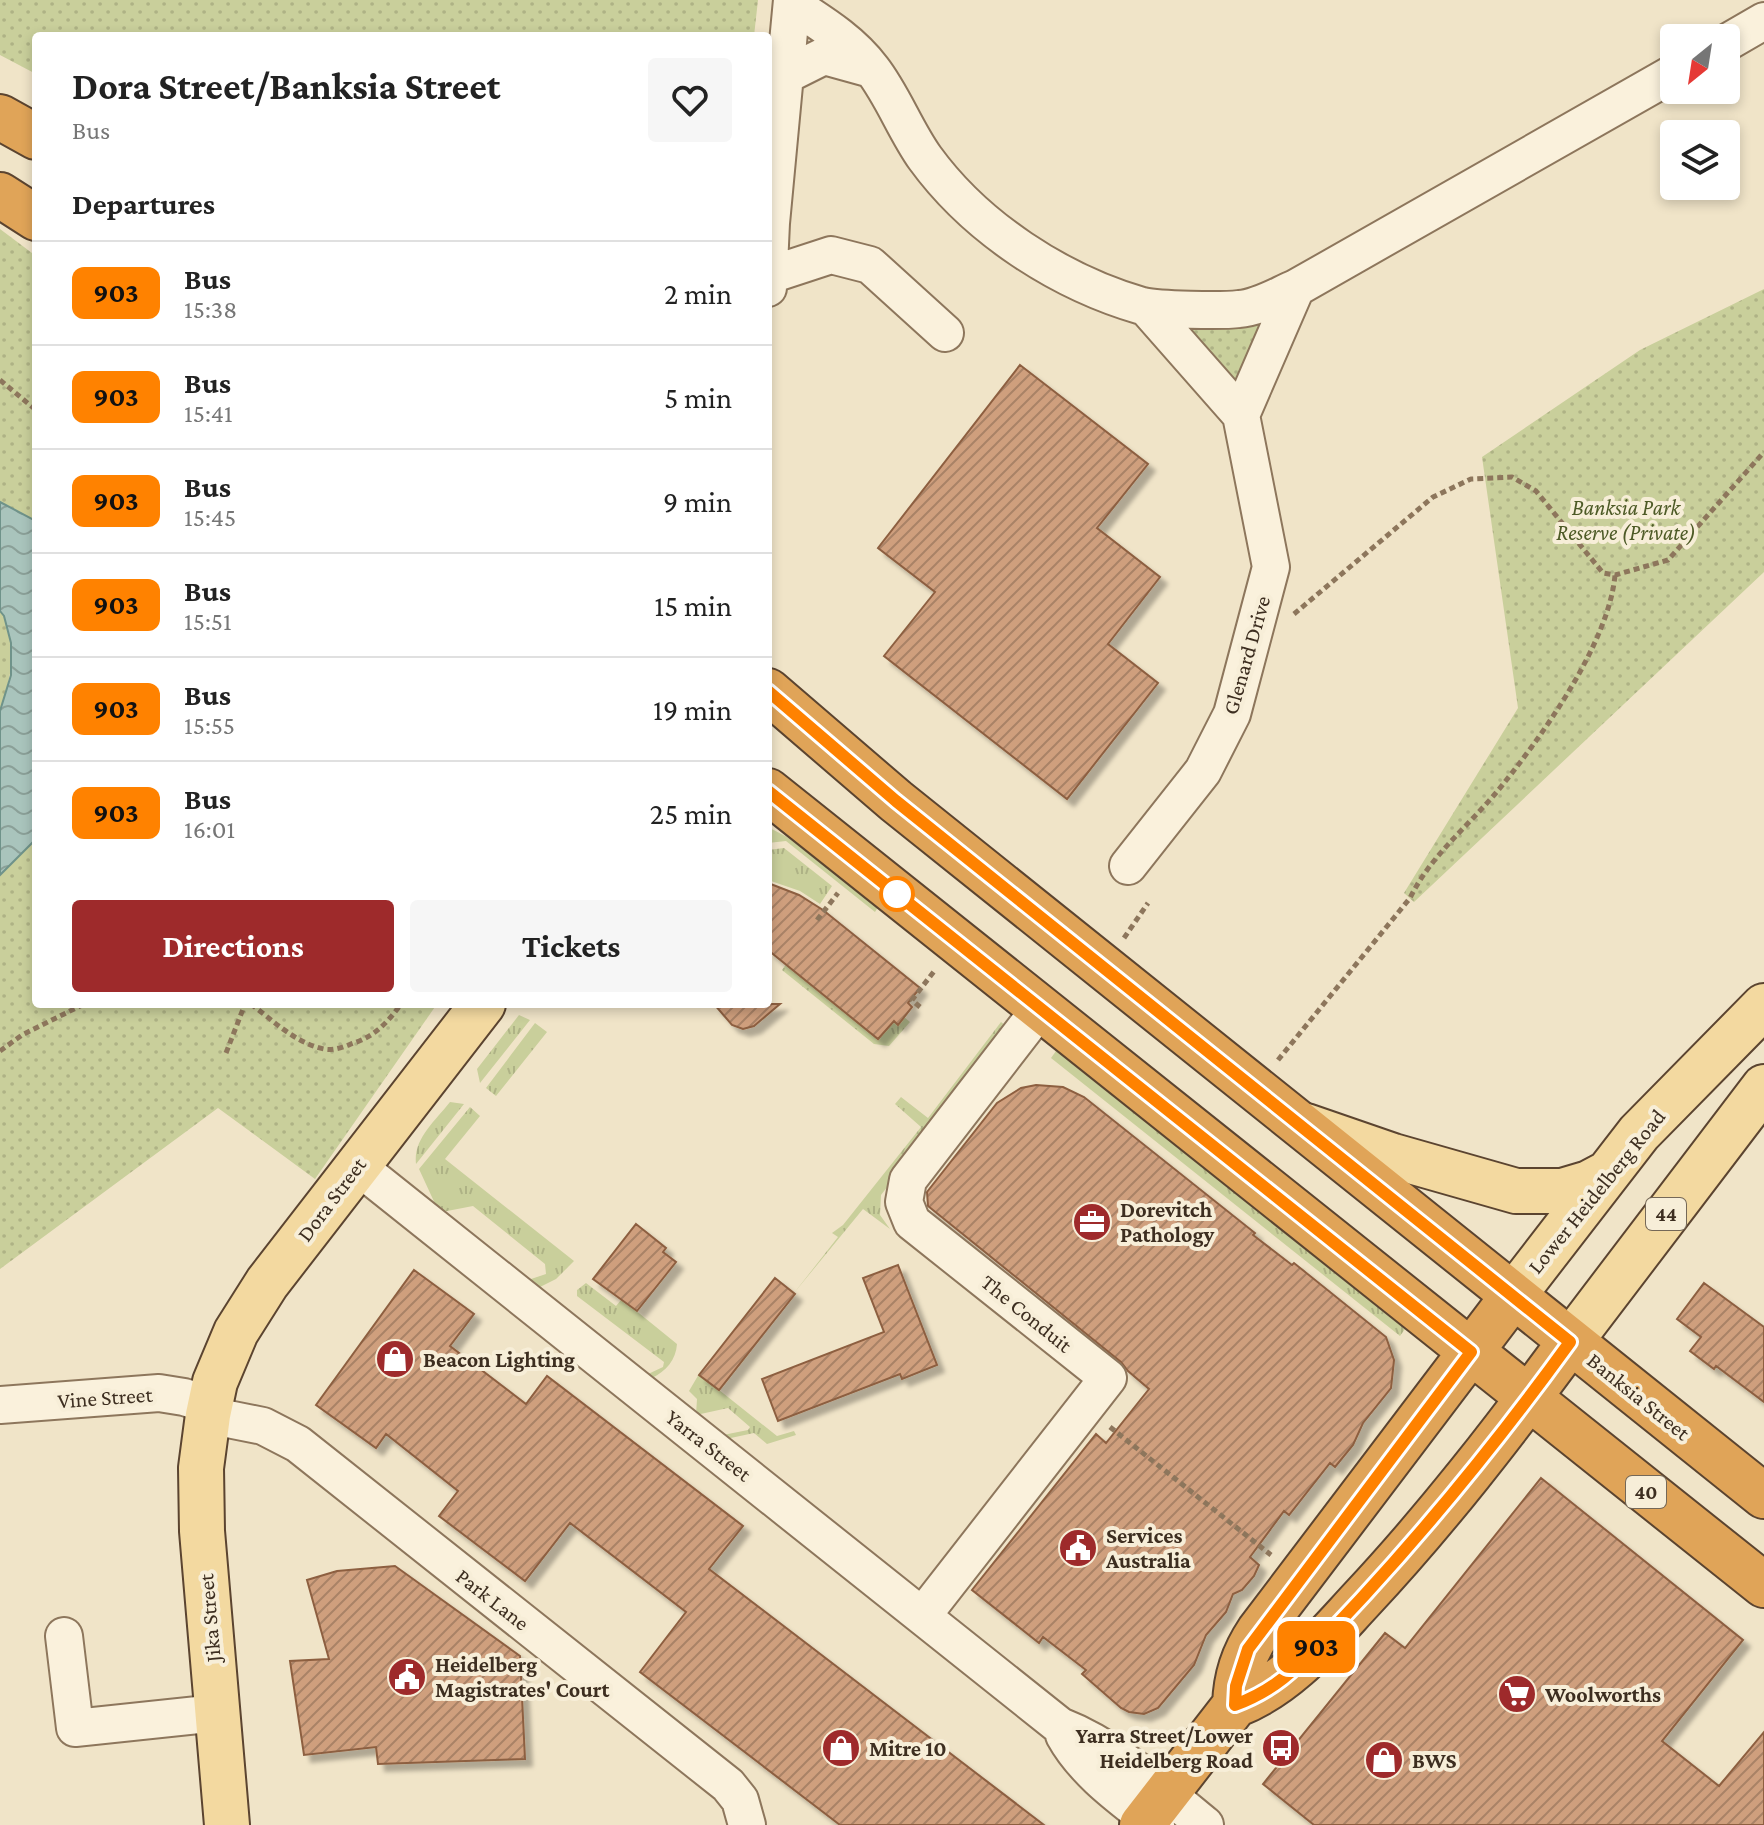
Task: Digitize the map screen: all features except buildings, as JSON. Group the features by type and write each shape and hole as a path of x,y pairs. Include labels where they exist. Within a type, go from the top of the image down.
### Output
{"highway":[{"path":"0,117 32,135"},
{"path":"0,195 32,215"},
{"name":"Banksia Street","path":"772,694 896,801 1764,1496"},
{"name":"40","path":"772,794 1764,1585"},
{"name":"Lower Heidelberg Road","path":"1153,1816 1235,1705 1240,1668 1259,1631 1513,1296"},
{"name":"Lower Heidelberg Road","path":"1235,1705 1254,1698 1284,1679 1342,1620 1420,1534 1570,1342"}],"main road":[{"path":"772,816 811,825"},
{"name":"Lower Heidelberg Road","path":"1513,1296 1606,1174 1667,1104 1764,1006"},
{"name":"Dora Street","path":"209,1410 224,1359 254,1301 480,1008"},
{"name":"Lower Heidelberg Road","path":"1570,1342 1764,1087"},
{"path":"1295,1122 1393,1156 1516,1191 1562,1191 1606,1174"},
{"name":"Jika Street","path":"209,1410 200,1501 227,1825"}],"street":[{"path":"792,2 837,34 872,69 924,158 953,192 1000,234 1053,269 1146,307 1242,310 1296,288 1660,81"},
{"path":"772,213 792,2"},
{"path":"1740,35 1764,21"},
{"path":"786,75 824,56 872,69"},
{"path":"772,280 831,255 870,265 945,333"},
{"path":"1146,307 1241,415 1296,288"},
{"name":"Glenard Drive","path":"1128,866 1203,771 1232,714 1271,567 1241,415"},
{"name":"The Conduit","path":"923,1615 1108,1378 912,1222 904,1202 908,1180 1040,1009"},
{"name":"Yarra Street","path":"356,1165 1060,1726 1099,1745 1153,1816 1205,1825"},
{"name":"Vine Street","path":"0,1405 159,1393 184,1397 209,1410"},
{"name":"Park Lane","path":"209,1410 263,1426 298,1444 728,1785 740,1800 747,1825"},
{"path":"64,1636 75,1728 217,1713"}],"path":[{"path":"0,380 32,407"},
{"path":"1294,614 1433,497 1471,479 1512,477 1536,491 1603,573 1615,575 1668,560 1764,452"},
{"path":"1278,1060 1410,898 1422,874 1495,794 1546,724 1601,633 1614,596 1615,575"},
{"path":"817,920 841,889"},
{"path":"1122,941 1148,903"},
{"path":"920,1007 912,1000 938,966"},
{"path":"0,1051 22,1035 76,1008"},
{"path":"226,1053 246,1008"},
{"path":"254,1008 311,1045 337,1049 361,1041 377,1031 398,1008"},
{"path":"1085,1407 1271,1556"}],"green space":[{"path":"0,0 758,0 754,32 32,32 32,72 0,55"},
{"path":"0,229 32,253 32,519 0,502"},
{"name":"Banksia Park Reserve (Private)","path":"1764,289 1764,572 1414,902 1404,893 1518,708 1482,457 1640,350"},
{"path":"1284,301 1238,401 1161,316"},
{"path":"0,611 11,634 12,660 0,711"},
{"path":"772,829 787,837 878,907 875,912 786,841 772,843"},
{"path":"32,843 32,1008 434,1008 315,1179 218,1108 0,1269 0,875"},
{"path":"784,848 832,886 820,904 800,891 772,881 772,850"},
{"path":"793,954 789,967 878,1039 894,1021 899,1025 904,1017 910,1022 889,1046 874,1044 782,970"},
{"path":"519,1015 530,1020 480,1083 477,1069"},
{"path":"1001,1022 1010,1029 881,1195 880,1215 890,1229 863,1209 794,1293 838,1237 832,1233 843,1225 921,1127 895,1104 901,1097 928,1118"},
{"path":"535,1023 547,1032 496,1096 486,1088"},
{"path":"1056,1051 1405,1329 1400,1336 1051,1058"},
{"path":"450,1102 464,1104 416,1164 421,1138"},
{"path":"470,1107 480,1116 445,1159 574,1261 556,1279 536,1289 528,1280 546,1274 545,1264 473,1206 442,1212 437,1208 419,1169"},
{"path":"586,1283 616,1306 621,1300 624,1301 677,1344 675,1355 666,1368 652,1378 646,1375 663,1367 664,1362 577,1296 577,1290"},
{"path":"699,1374 777,1436 794,1431 796,1435 767,1444 754,1433 726,1439 723,1435 750,1427 728,1408 696,1415 697,1399 689,1391"}],"water":[{"path":"0,502 32,519 32,843 0,875 0,711 11,675 11,643 0,611"}],"bus line":[{"name":"903","path":"772,694 896,801 1570,1342 1497,1441 1389,1570 1284,1679 1254,1698 1235,1705 1240,1668 1259,1631 1471,1352 772,794"}],"place":[{"name":"Dorevitch Pathology","path":"1092,1222"},
{"name":"Beacon Lighting","path":"395,1359"},
{"name":"Services Australia","path":"1078,1548"},
{"name":"Heidelberg Magistrates' Court","path":"407,1677"},
{"name":"Woolworths","path":"1517,1694"},
{"name":"Mitre 10","path":"841,1748"},
{"name":"Yarra Street/Lower Heidelberg Road","path":"1281,1748"},
{"name":"BWS","path":"1384,1760"}]}
